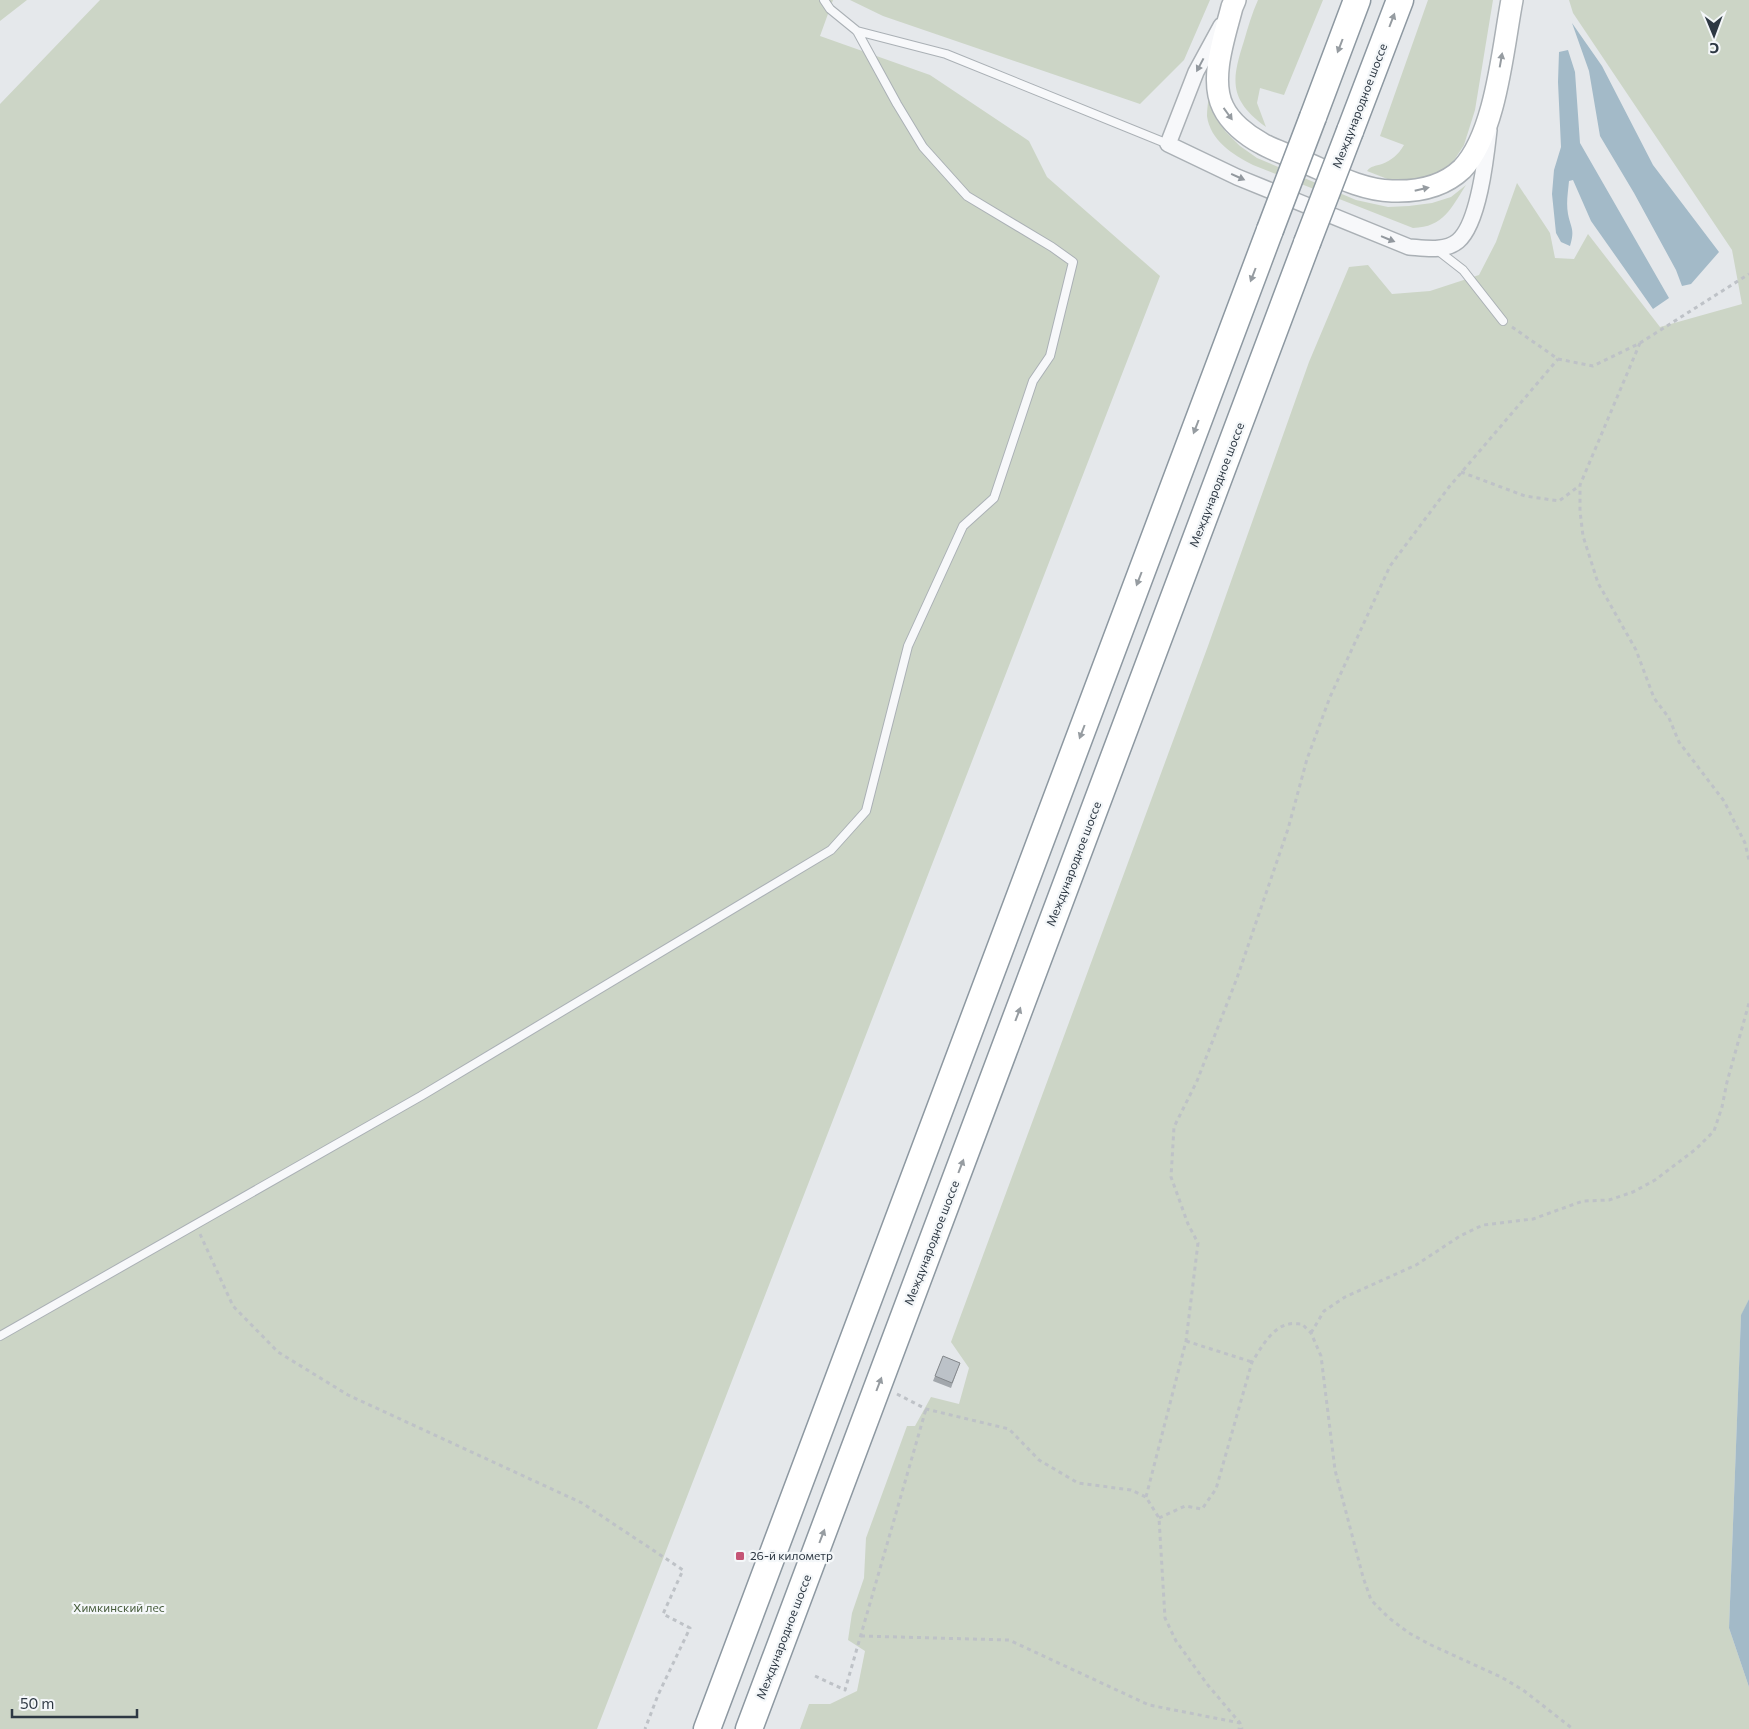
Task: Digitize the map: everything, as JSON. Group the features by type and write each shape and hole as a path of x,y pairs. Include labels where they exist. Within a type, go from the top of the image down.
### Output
{"highway":[{"path":"707,1729 1357,0"},
{"name":"Международное шоссе","path":"749,1729 1400,0"}],"street":[{"path":"1233,3 1196,72 1168,144 1237,177 1409,247 1436,249 1457,241 1470,224 1485,166 1491,114 1512,0"},
{"path":"1233,3 1220,56 1218,85 1222,106 1236,124 1261,143 1361,186 1391,191 1417,191 1441,184 1462,168 1476,148 1491,114"}],"lane":[{"path":"0,1336 422,1096 831,850 866,811 908,646 963,526 994,498 1033,381 1050,356 1073,262 1052,246 967,196 923,147 857,31 830,9 824,0"},
{"path":"857,31 946,54 1168,144"},
{"path":"1436,249 1463,270 1503,321"}],"path":[{"path":"1503,321 1558,359 1594,366 1640,343 1749,274"},
{"path":"1640,343 1580,486 1583,536 1598,583 1636,650 1654,698 1669,718 1679,742 1724,801 1744,843 1749,860"},
{"path":"1146,1497 1186,1341 1198,1243 1188,1224 1171,1177 1174,1127 1197,1081 1237,978 1288,829 1307,759 1330,697 1390,566 1461,472 1558,359"},
{"path":"1461,472 1525,496 1559,501 1580,486"},
{"path":"1311,1333 1324,1311 1345,1298 1416,1265 1460,1236 1483,1225 1533,1219 1583,1201 1609,1200 1633,1192 1655,1180 1696,1149 1714,1131 1749,1004"},
{"path":"196,1224 233,1306 278,1352 348,1395 582,1503 683,1570 663,1614 690,1628 658,1695 645,1729"},
{"path":"1159,1518 1185,1506 1202,1509 1216,1489 1252,1362 1277,1329 1289,1324 1302,1324 1311,1333 1324,1368 1335,1470 1371,1600 1389,1618 1409,1633 1502,1677 1523,1690 1573,1729"},
{"path":"1186,1341 1252,1362"},
{"path":"879,1384 926,1409 1009,1429 1039,1460 1078,1484 1130,1490 1146,1497 1159,1518 1165,1618 1176,1640 1207,1684 1240,1723 1241,1729"},
{"path":"815,1676 845,1690 926,1409"},
{"path":"861,1636 1009,1640 1148,1705 1240,1723"}],"green space":[{"path":"0,0 27,0 0,21"},
{"name":"Химкинский лес","path":"100,0 833,0 820,36 930,75 1029,141 1047,177 1160,276 597,1729 0,1729 0,104"},
{"path":"850,0 1210,0 1184,60 1140,104 883,16"},
{"path":"1258,0 1323,0 1284,95 1260,88 1257,103 1266,127 1245,108 1239,98 1235,79 1250,20"},
{"path":"1428,0 1493,0 1475,110 1464,145 1449,168 1436,178 1411,182 1390,180 1367,171 1392,159 1404,145 1380,136"},
{"path":"1569,0 1749,0 1749,1299 1741,1316 1729,1628 1749,1687 1749,1729 800,1729 809,1704 830,1704 857,1691 865,1651 848,1640 852,1613 864,1578 866,1538 907,1426 915,1426 931,1397 959,1404 969,1368 951,1342 1208,646 1309,362 1349,267 1368,265 1392,294 1430,291 1479,275 1496,242 1517,183 1550,233 1555,258 1574,259 1588,234 1660,327 1742,304 1732,250 1573,13"},
{"path":"1209,96 1225,131 1240,146 1257,158 1356,200 1388,207 1432,203 1451,197 1466,185 1446,215 1432,224 1413,228 1253,165 1230,151 1218,139 1209,125 1207,108"}],"water":[{"path":"1572,23 1602,66 1653,165 1719,252 1691,284 1682,286 1676,270 1634,193 1600,136 1589,71"},
{"path":"1568,50 1575,72 1580,143 1669,298 1653,309 1591,221 1573,180 1569,181 1567,202 1572,232 1570,246 1561,242 1556,233 1552,194 1554,170 1561,147 1558,82 1559,52"},
{"path":"1749,1299 1749,1687 1729,1628 1741,1315"}],"building":[{"path":"943,1356 960,1363 952,1383 935,1376"}],"place":[{"name":"26-й километр","path":"740,1556"}]}
